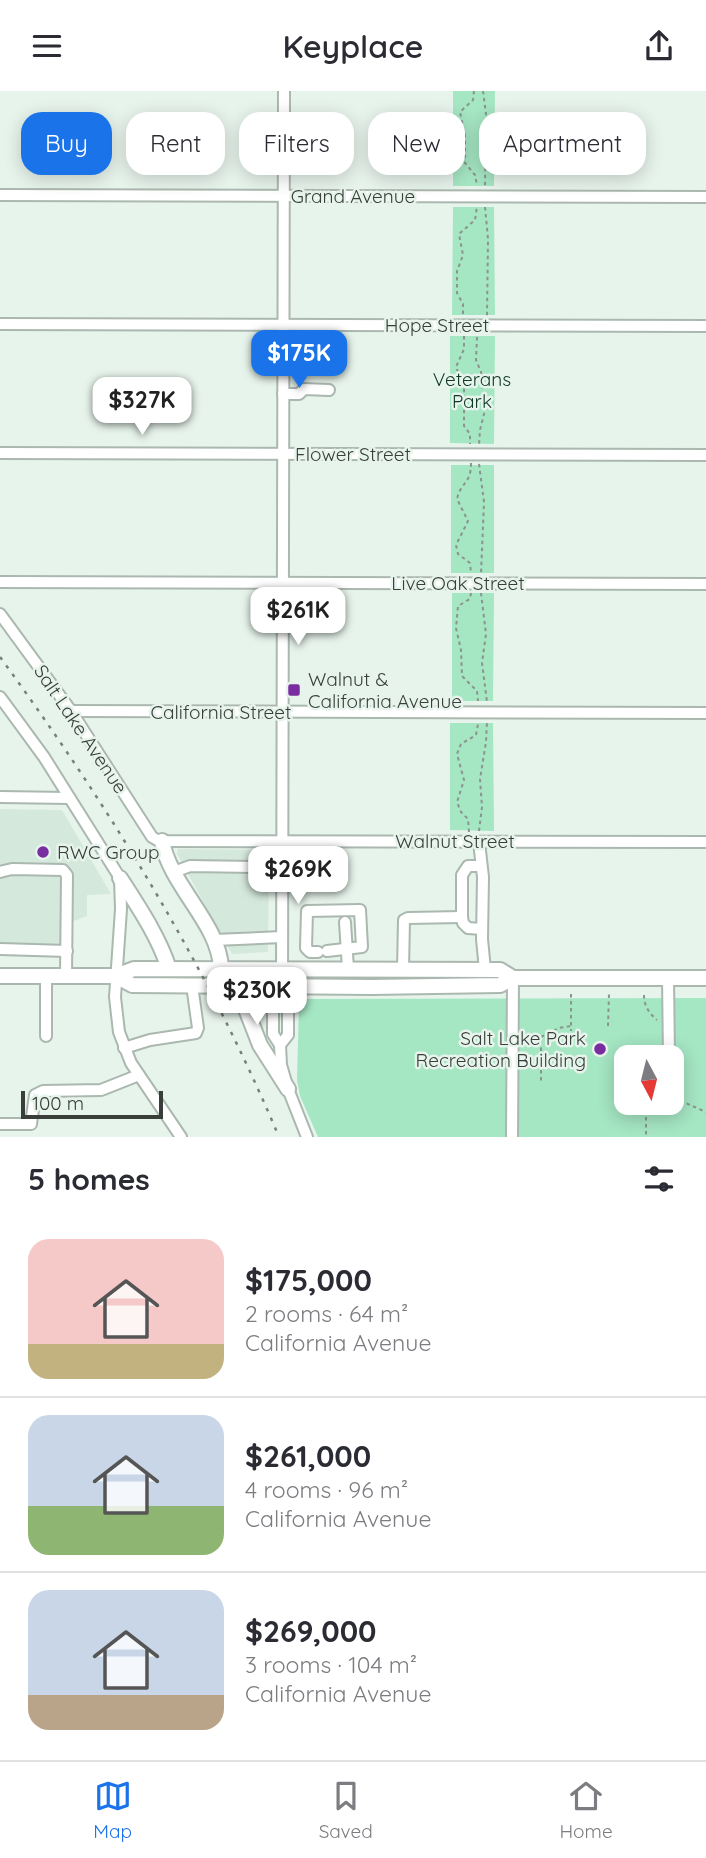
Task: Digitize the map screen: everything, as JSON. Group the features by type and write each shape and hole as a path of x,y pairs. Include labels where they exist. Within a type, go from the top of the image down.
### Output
{"main road":[{"path":"162,841 174,871 214,940 221,968"},
{"path":"120,878 136,903 169,969"},
{"path":"0,976 116,976 134,968 348,969 402,962 500,970 513,978"},
{"path":"116,976 132,985 237,986 500,985 513,978 706,978"},
{"path":"237,986 261,1045 288,1089"}],"street":[{"path":"284,91 282,986 288,999 288,1035 280,1045 281,1065 288,1089 307,1137"},
{"name":"Grand Avenue","path":"0,195 706,197"},
{"name":"Hope Street","path":"0,324 706,326"},
{"path":"283,381 298,382 304,389 330,390"},
{"path":"283,394 299,394 304,389"},
{"name":"Flower Street","path":"0,453 706,455"},
{"name":"Live Oak Street","path":"0,582 706,584"},
{"name":"Salt Lake Avenue","path":"0,614 71,711 152,837 162,841"},
{"path":"0,697 44,757 120,878 116,1014 124,1048 181,1137"},
{"name":"California Street","path":"71,711 706,713"},
{"path":"0,797 69,798"},
{"name":"Walnut Street","path":"162,841 706,842"},
{"path":"479,842 483,877 482,929 485,970"},
{"path":"174,871 190,866 254,867 268,875 282,876"},
{"path":"480,866 468,866 462,875 462,917 468,928 482,929"},
{"path":"0,872 12,869 63,870 68,875 66,976"},
{"path":"360,910 362,947 347,950 310,952 306,948 307,911 360,910"},
{"path":"402,962 402,923 405,919 462,917"},
{"path":"345,922 348,969"},
{"path":"214,940 282,937"},
{"path":"0,949 67,951"},
{"path":"46,976 46,1035"},
{"path":"512,1137 513,978"},
{"path":"668,978 668,1045"},
{"path":"124,1048 150,1040 196,1033 198,1028 192,985"},
{"path":"31,1137 35,1095 43,1091 101,1090 139,1075"},
{"path":"513,1108 525,1108"},
{"path":"0,1124 31,1124"}],"path":[{"path":"474,91 473,100 460,112 459,117 465,134 465,163 476,177 488,239 488,314 477,335 477,360 485,410 480,430 479,454 484,502 481,584 486,635 482,663 487,686 486,742 480,779 482,807 479,842"},
{"path":"463,318 463,304 457,293 457,271 463,255 459,234 475,220 480,197 487,153 483,91"},
{"path":"571,995 571,1031"},
{"path":"608,1026 609,995"},
{"path":"645,995 644,1003 649,1014 660,1023"},
{"path":"526,1037 541,1037 559,1028 571,1026"},
{"path":"541,1037 541,1083"},
{"path":"525,1065 541,1065"},
{"path":"684,1102 706,1112"},
{"path":"646,1115 646,1137"}],"shaded area":[{"name":"RWC Group","path":"0,809 62,810 111,894 87,895 87,916 71,922 71,955 0,954"},
{"path":"178,849 269,850 268,952 232,954 177,854"}],"green space":[{"path":"453,91 495,91 495,112 479,112 479,175 494,175 494,186 453,186 453,175 465,175 465,112 453,112"},
{"name":"Veterans Park","path":"453,207 494,207 495,315 452,315"},
{"name":"Veterans Park","path":"450,336 495,336 494,444 450,443"},
{"name":"Veterans Park","path":"451,465 494,465 494,573 451,573"},
{"path":"452,593 494,593 493,701 452,701"},
{"path":"450,723 493,723 494,831 450,830"},
{"path":"706,998 706,1137 318,1137 300,1096 297,1080 301,1000"}],"railway":[{"path":"0,657 117,829 188,949 251,1073 279,1137"}],"place":[{"name":"Walnut & California Avenue","path":"294,690"},
{"name":"RWC Group","path":"43,852"},
{"name":"Salt Lake Park Recreation Building","path":"600,1049"}]}
